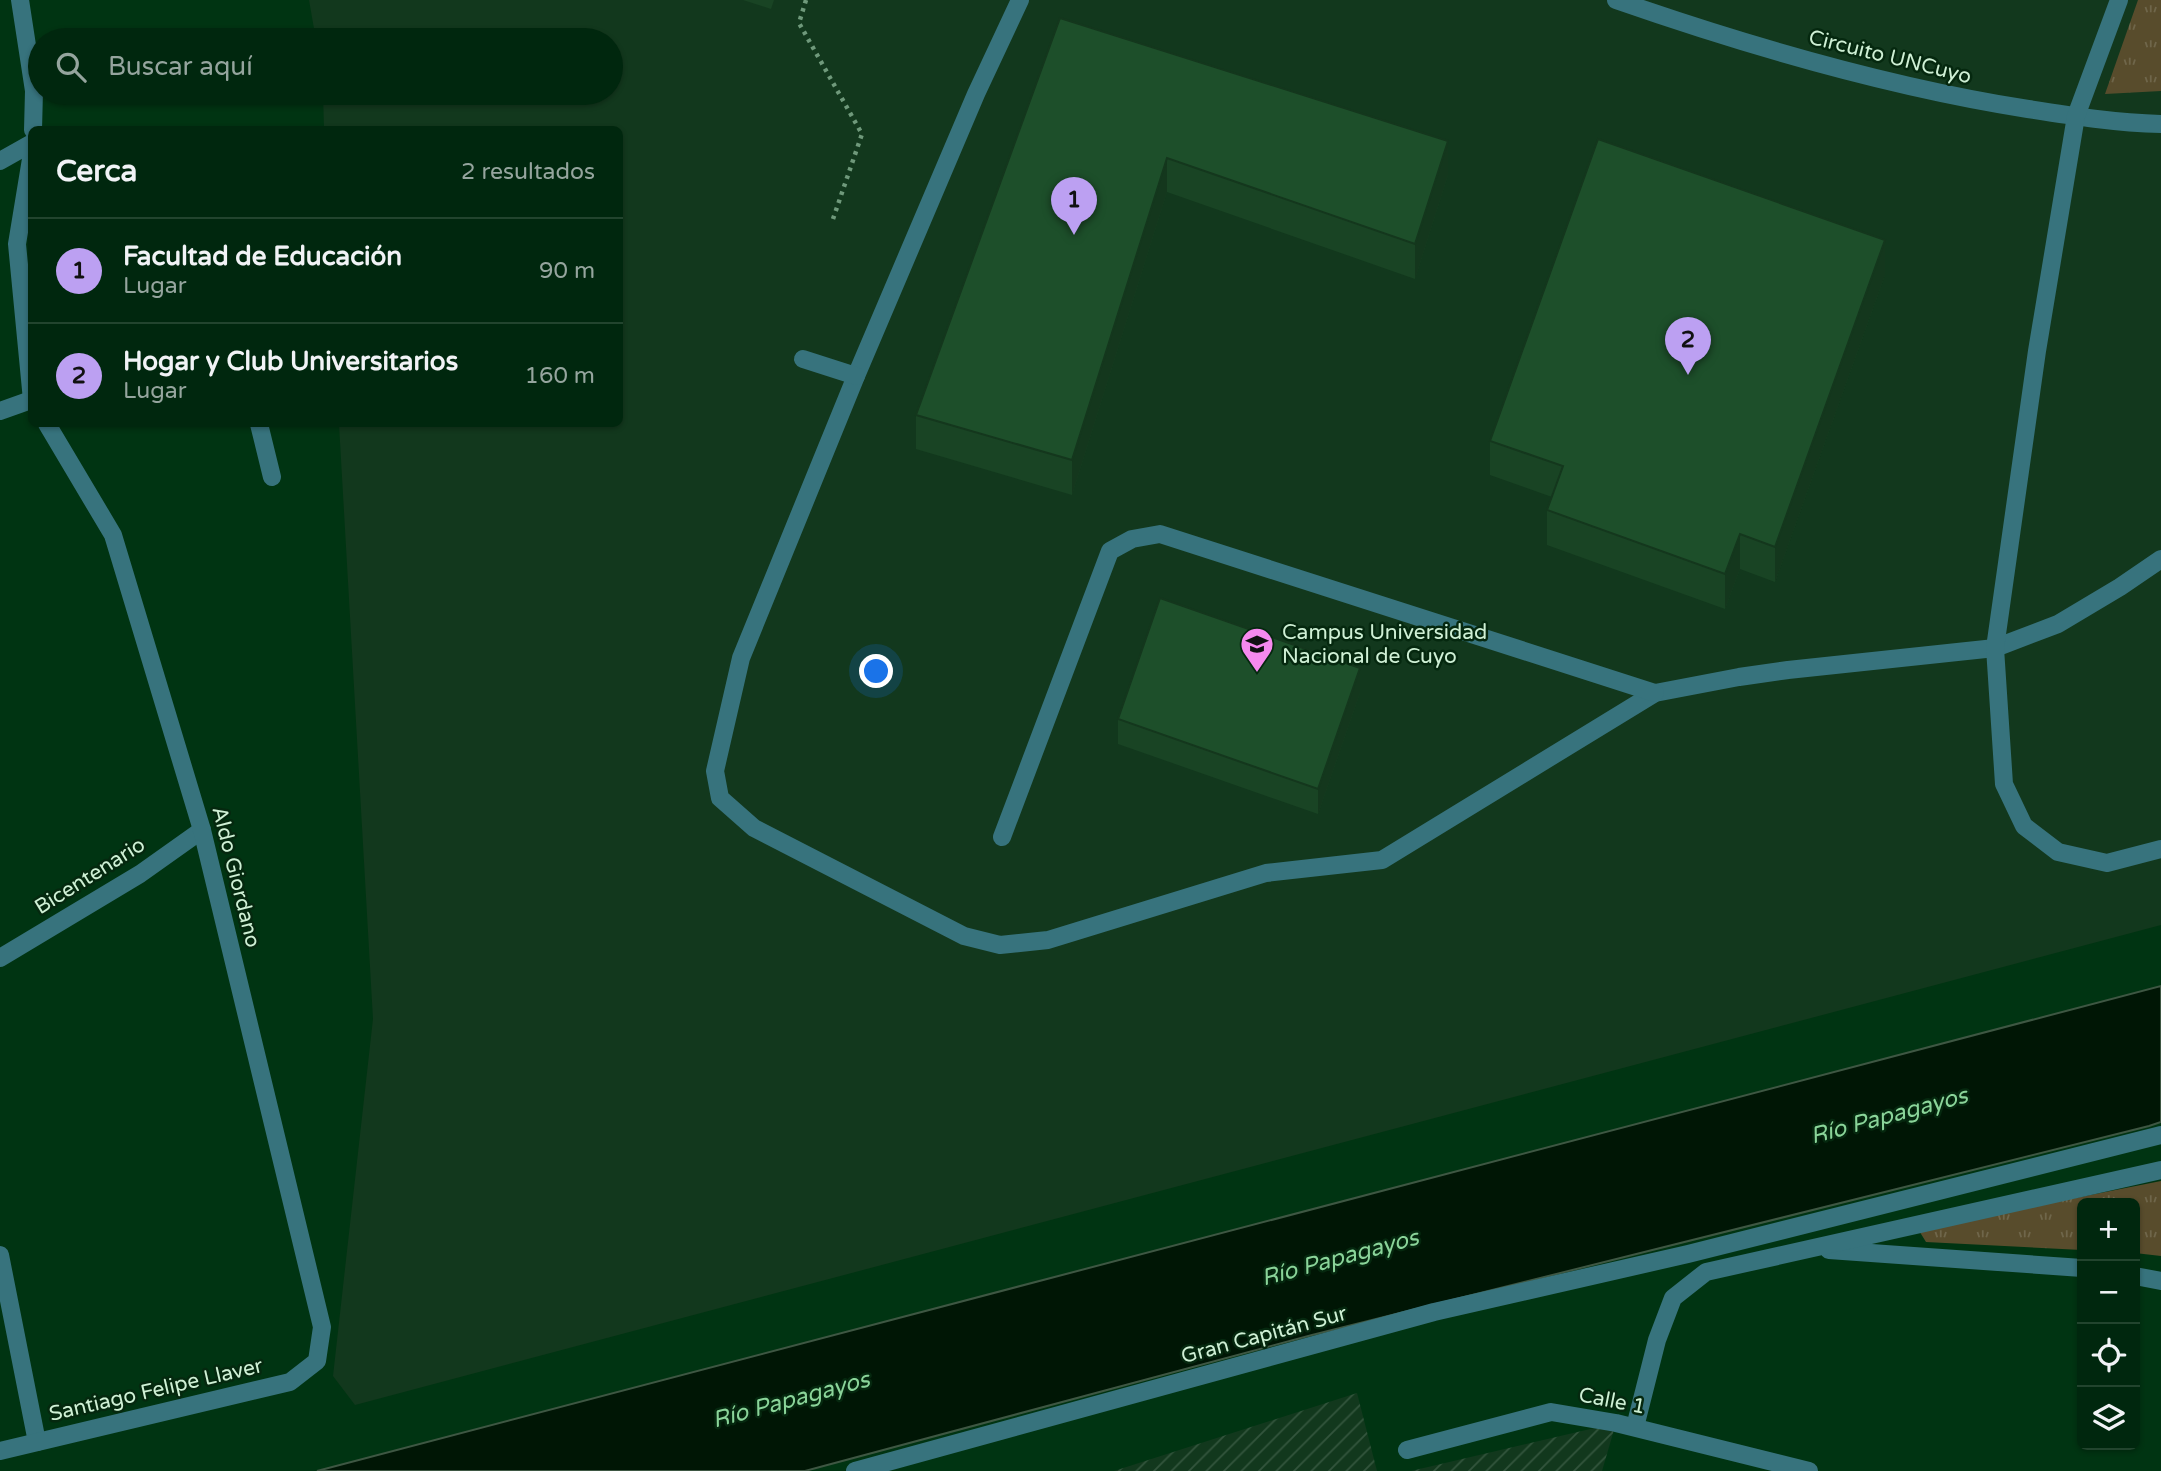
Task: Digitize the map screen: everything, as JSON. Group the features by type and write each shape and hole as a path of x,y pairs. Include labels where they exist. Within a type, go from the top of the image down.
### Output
{"street":[{"path":"20,0 28,52"},
{"path":"1020,0 976,94 856,376 741,658 715,771 720,798 754,828 964,936 1000,945 1048,940 1266,873 1382,860 1655,693 1788,670 1995,648 2058,624 2161,559"},
{"name":"Circuito UNCuyo","path":"1616,0 1719,36 1902,86 2076,116 2161,124"},
{"path":"2119,0 2076,116 2037,351 1995,648 2004,784 2024,826 2058,852 2107,863 2161,849"},
{"path":"33,126 34,105"},
{"path":"0,161 28,146"},
{"path":"28,198 24,244 28,333"},
{"path":"803,359 856,376"},
{"path":"0,411 28,401"},
{"name":"Aldo Giordano","path":"49,427 113,535 202,830 322,1327 317,1361"},
{"path":"260,427 272,477"},
{"path":"1002,837 1110,551 1132,539 1160,534 1655,693"},
{"name":"Bicentenario","path":"0,958 139,874 202,830"},
{"name":"Gran Capitán Sur","path":"855,1471 1434,1312 1688,1254 2161,1135"},
{"path":"1635,1427 1657,1340 1672,1298 1706,1272 2161,1170"},
{"path":"1815,1249 2077,1268"},
{"path":"0,1255 37,1442"},
{"path":"2140,1277 2161,1281"},
{"name":"Santiago Felipe Llaver","path":"0,1451 290,1382 317,1361"},
{"name":"Calle 1","path":"1407,1450 1551,1412 1635,1427 1809,1471"}],"path":[{"path":"806,0 799,23 862,134 833,219"}],"shaded area":[{"name":"Campus Universidad Nacional de Cuyo","path":"309,0 2161,0 2161,925 355,1405 333,1376 373,1019 339,427 623,427 623,126 324,126 323,105 623,105 623,28 314,28"},
{"path":"1357,1393 1377,1471 1114,1471"},
{"path":"1616,1423 1602,1471 1411,1471"}],"green space":[{"path":"2138,0 2161,0 2161,91 2105,94"},
{"path":"2161,1181 2161,1256 2140,1254 2140,1198 2077,1198 2077,1250 1926,1242 1918,1229"}],"water":[{"name":"Río Papagayos","path":"2161,986 2161,1122 2149,1126 1312,1335 805,1471 317,1471"}],"building":[{"path":"1060,18 1448,141 1415,244 1167,158 1072,460 916,415"},
{"path":"1598,139 1885,240 1775,547 1740,534 1725,574 1547,510 1563,466 1490,441"},
{"path":"1160,598 1360,668 1318,789 1118,719"}],"place":[{"name":"Facultad de Educación","path":"1074,235"},
{"name":"Hogar y Club Universitarios","path":"1688,375"},
{"name":"Campus Universidad Nacional de Cuyo","path":"1257,674"}]}
